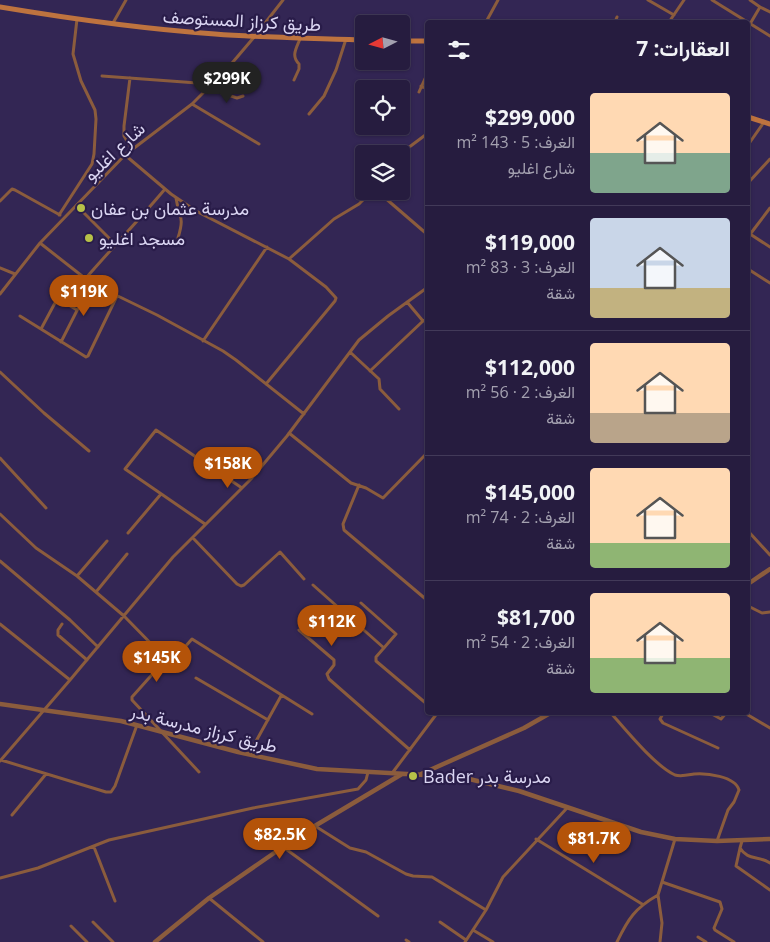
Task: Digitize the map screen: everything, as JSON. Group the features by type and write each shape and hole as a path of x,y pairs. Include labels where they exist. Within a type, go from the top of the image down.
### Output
{"main road":[{"name":"طريق كرزاز المستوصف","path":"0,7 112,24 170,30 355,40"},
{"path":"410,41 425,41"},
{"path":"750,118 767,123"}],"street":[{"path":"112,24 126,0"},
{"name":"شارع اغليو","path":"0,294 40,243 125,155 192,104 226,70 283,0"},
{"path":"487,20 498,0"},
{"path":"648,0 674,15"},
{"path":"670,20 684,0"},
{"path":"712,0 744,20"},
{"path":"750,0 770,12"},
{"path":"760,7 750,24 770,36"},
{"path":"59,215 92,164 94,154 95,110 81,81 74,54 77,19"},
{"path":"294,80 300,69 294,56 300,38"},
{"path":"309,114 324,96 336,70 346,40"},
{"path":"102,76 211,84"},
{"path":"130,78 124,136 132,149"},
{"path":"419,92 425,78"},
{"path":"421,86 425,88"},
{"path":"207,88 237,98 243,96"},
{"path":"192,104 259,144"},
{"path":"750,143 767,123"},
{"path":"410,146 425,135"},
{"path":"125,155 176,198 289,259 326,287 336,298 266,384"},
{"path":"750,181 770,159"},
{"path":"0,201 12,189 64,218"},
{"path":"86,278 115,244 130,231 165,189"},
{"path":"176,198 182,217 178,238"},
{"path":"289,259 334,219 363,200"},
{"path":"387,200 425,232"},
{"path":"77,206 115,244"},
{"path":"750,234 770,208"},
{"path":"750,236 770,247"},
{"path":"40,243 91,283 236,360 304,414"},
{"path":"203,341 268,246"},
{"path":"0,268 15,274"},
{"path":"750,270 770,283"},
{"path":"61,342 91,283"},
{"path":"137,725 115,786 111,792 1,760 88,660 173,557 242,488 289,433 359,340 425,289"},
{"path":"20,316 84,356 88,356 117,296"},
{"path":"41,329 56,301 77,310"},
{"path":"370,371 423,321 406,302"},
{"path":"350,352 379,379 381,391 399,408"},
{"path":"0,372 89,451"},
{"path":"205,524 125,469 157,430 242,488"},
{"path":"289,433 351,483 359,485 379,496 386,496 425,455"},
{"path":"0,459 46,508"},
{"path":"359,485 344,524 344,530 425,598"},
{"path":"128,534 161,494"},
{"path":"0,514 36,548 77,576 124,616 166,659"},
{"path":"750,533 770,555"},
{"path":"192,537 241,586 280,552 304,579"},
{"path":"77,576 107,541"},
{"path":"96,592 126,554"},
{"path":"0,561 70,620 98,647"},
{"path":"750,583 770,569"},
{"path":"313,585 384,648"},
{"path":"361,603 396,634 376,657 376,661 425,703"},
{"path":"750,607 762,613 770,612"},
{"path":"0,624 70,680"},
{"path":"62,624 58,630 58,635 88,660"},
{"path":"298,630 334,660 334,665 327,674 329,679 410,750"},
{"path":"199,772 132,700 132,697 166,659 176,657 192,639 312,714"},
{"path":"196,678 268,720"},
{"path":"249,754 281,696"},
{"name":"طريق كرزاز مدرسة بدر","path":"0,704 45,709 137,725 249,754 317,768 393,772 460,778 490,783 642,832 675,839 717,841 770,839"},
{"path":"393,772 436,715"},
{"path":"419,775 524,728 547,715"},
{"path":"613,715 642,748 676,776 696,774 716,776 731,780 738,785 739,790 728,810 717,841"},
{"path":"662,715 660,719 663,723 718,748"},
{"path":"714,715 721,719 724,715"},
{"path":"748,715 770,728"},
{"path":"0,878 38,868 109,840 253,808 358,789 366,780 368,772"},
{"path":"12,815 46,774"},
{"path":"155,942 209,898 283,846 402,774"},
{"path":"440,922 466,941 486,910 502,877 567,807"},
{"path":"315,826 350,848 366,852 406,874 432,877 486,910"},
{"path":"660,942 662,923 658,895 675,839"},
{"path":"536,840 642,904"},
{"path":"742,841 736,866 770,890"},
{"path":"283,846 378,916"},
{"path":"94,847 115,901"},
{"path":"740,848 746,856 770,863"},
{"path":"662,882 720,902 722,909 714,928 734,942"},
{"path":"617,942 626,924 642,904 658,895"},
{"path":"209,898 263,942"},
{"path":"92,922 113,942"},
{"path":"71,926 87,942"},
{"path":"473,930 493,942"},
{"path":"698,938 706,942"}],"place":[{"name":"مدرسة عثمان بن عفان","path":"81,208"},
{"name":"مسجد اغليو","path":"89,238"},
{"name":"Bader مدرسة بدر","path":"413,776"}]}
